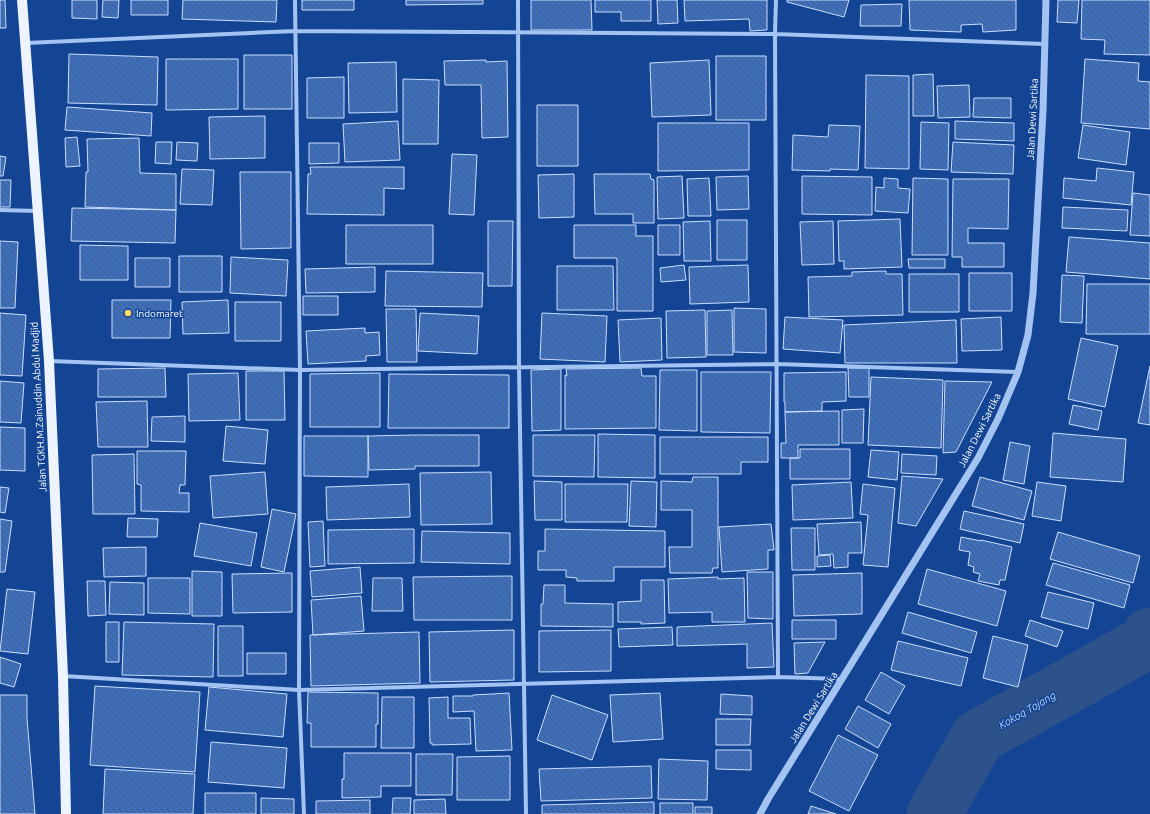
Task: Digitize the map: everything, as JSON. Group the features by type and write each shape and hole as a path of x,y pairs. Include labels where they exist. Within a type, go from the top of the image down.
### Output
{"main road":[{"name":"Jalan TGKH.M.Zainuddin Abdul Madjid","path":"22,0 49,361 63,676 66,814"}],"street":[{"path":"295,0 300,370 299,690 304,814"},
{"path":"518,0 519,367 526,814"},
{"path":"776,0 778,677"},
{"name":"Jalan Dewi Sartika","path":"760,814 978,458 998,418 1018,372 1028,335 1033,293 1043,111 1046,0"},
{"path":"26,43 295,31 775,34 1045,44"},
{"path":"0,210 38,210"},
{"path":"49,361 300,370 777,364 1018,372"},
{"path":"63,676 299,690 778,677 842,679"}],"building":[{"path":"0,0 5,0 6,28 0,28"},
{"path":"72,0 97,0 97,19 72,18"},
{"path":"103,0 119,0 118,18 102,17"},
{"path":"131,0 168,0 168,15 131,15"},
{"path":"183,0 277,0 276,22 182,19"},
{"path":"302,0 354,0 354,10 302,10"},
{"path":"406,0 483,0 483,4 406,5"},
{"path":"531,0 591,0 592,30 531,30"},
{"path":"595,0 651,0 651,21 621,21 621,12 595,12"},
{"path":"657,0 677,0 678,23 658,24"},
{"path":"684,0 767,0 767,30 750,31 749,19 685,21"},
{"path":"787,0 849,0 844,17 787,2"},
{"path":"909,0 1016,0 1016,30 983,32 982,24 961,25 961,32 910,30"},
{"path":"1058,0 1079,0 1077,23 1057,22"},
{"path":"1082,0 1150,0 1150,55 1104,54 1105,40 1081,39"},
{"path":"902,4 901,26 860,26 861,5"},
{"path":"69,54 158,57 157,105 68,103"},
{"path":"244,55 292,55 292,109 244,109"},
{"path":"716,56 766,56 766,120 716,120"},
{"path":"166,59 238,59 238,109 166,110"},
{"path":"1085,59 1139,63 1138,81 1150,82 1150,129 1081,123"},
{"path":"486,60 486,62 507,61 508,137 482,138 481,85 445,85 444,61"},
{"path":"709,60 711,115 652,117 650,63"},
{"path":"396,62 397,112 349,113 348,63"},
{"path":"933,74 934,116 913,116 913,75"},
{"path":"866,75 909,76 909,169 865,168"},
{"path":"344,77 344,118 307,118 307,78"},
{"path":"403,79 439,80 438,144 403,144"},
{"path":"969,85 970,117 938,118 937,86"},
{"path":"974,98 1011,98 1011,118 973,117"},
{"path":"537,105 578,105 578,166 537,166"},
{"path":"67,107 152,113 151,136 65,130"},
{"path":"265,116 265,158 210,159 209,117"},
{"path":"398,121 400,160 345,162 343,124"},
{"path":"955,121 1014,123 1014,141 955,139"},
{"path":"921,122 949,123 948,170 920,169"},
{"path":"658,123 749,123 749,170 658,171"},
{"path":"829,125 860,126 858,170 792,170 793,135 828,137"},
{"path":"1083,125 1130,132 1126,165 1078,158"},
{"path":"77,137 80,166 66,167 65,138"},
{"path":"139,138 140,173 176,174 176,210 85,207 86,172 88,172 87,139"},
{"path":"156,142 172,142 171,164 155,163"},
{"path":"177,142 198,143 197,161 176,160"},
{"path":"953,142 1014,145 1013,174 951,172"},
{"path":"309,143 339,143 339,163 309,164"},
{"path":"452,154 477,155 474,215 449,214"},
{"path":"0,156 6,157 3,176 0,176"},
{"path":"310,167 404,167 404,189 384,188 384,215 307,214 308,174 311,174"},
{"path":"1097,168 1134,172 1131,205 1063,198 1064,178 1096,181"},
{"path":"182,169 214,170 212,205 180,204"},
{"path":"240,172 291,172 291,248 241,249"},
{"path":"574,174 574,217 539,218 538,175"},
{"path":"594,174 650,174 651,179 654,180 654,223 633,223 633,214 595,214"},
{"path":"682,176 684,218 658,219 657,177"},
{"path":"748,176 749,209 717,210 716,177"},
{"path":"802,176 872,177 872,215 802,214"},
{"path":"709,178 711,216 688,216 687,179"},
{"path":"884,178 898,179 898,188 910,189 908,213 875,211 876,187 884,188"},
{"path":"913,178 948,179 948,255 912,255"},
{"path":"953,179 1009,179 1008,229 968,228 968,243 1004,243 1004,267 962,267 962,257 952,257"},
{"path":"0,180 11,180 10,207 0,207"},
{"path":"1133,193 1150,195 1150,236 1130,235"},
{"path":"1063,207 1128,210 1127,231 1062,228"},
{"path":"72,208 176,210 175,243 71,241"},
{"path":"900,219 902,267 844,269 844,261 839,261 838,221"},
{"path":"717,220 747,220 747,260 717,260"},
{"path":"488,221 513,221 512,286 488,286"},
{"path":"710,221 711,261 684,261 683,222"},
{"path":"833,221 834,264 802,265 800,222"},
{"path":"346,225 433,225 433,264 346,264"},
{"path":"574,225 636,225 636,236 653,236 653,311 617,311 617,258 574,258"},
{"path":"658,225 680,225 680,255 658,255"},
{"path":"1069,237 1150,243 1150,279 1066,272"},
{"path":"0,241 18,242 15,308 0,308"},
{"path":"80,245 128,246 128,280 80,280"},
{"path":"179,256 222,256 222,292 179,292"},
{"path":"231,257 288,260 286,296 230,293"},
{"path":"135,258 170,258 170,287 135,287"},
{"path":"908,259 945,259 945,268 909,268"},
{"path":"684,265 686,280 661,282 660,268"},
{"path":"748,265 749,302 690,304 689,267"},
{"path":"557,266 613,266 614,310 557,310"},
{"path":"375,267 375,292 306,293 305,269"},
{"path":"386,271 483,273 482,307 385,306"},
{"path":"886,271 886,274 902,274 903,315 809,317 808,277 852,276 852,272"},
{"path":"969,273 1012,273 1012,311 969,311"},
{"path":"909,274 959,274 959,312 909,312"},
{"path":"1062,275 1084,276 1082,323 1060,322"},
{"path":"1087,284 1150,284 1150,334 1086,334"},
{"path":"303,296 338,296 338,315 303,315"},
{"path":"112,300 171,300 170,338 112,338"},
{"path":"228,300 229,333 183,334 182,302"},
{"path":"235,302 281,302 281,341 235,341"},
{"path":"734,308 766,309 766,353 734,352"},
{"path":"386,309 416,309 417,362 387,362"},
{"path":"705,310 706,357 667,358 666,311"},
{"path":"732,310 733,355 707,355 707,311"},
{"path":"0,313 26,315 22,376 0,375"},
{"path":"420,313 479,316 477,354 418,351"},
{"path":"542,313 607,316 605,362 540,359"},
{"path":"785,317 843,320 840,353 783,349"},
{"path":"1001,317 1002,350 962,351 961,319"},
{"path":"661,318 662,360 620,362 618,320"},
{"path":"956,320 957,363 845,363 844,325"},
{"path":"365,328 365,333 379,332 380,355 366,356 366,361 308,364 306,331"},
{"path":"1081,338 1118,346 1105,407 1068,399"},
{"path":"1150,366 1150,425 1138,423"},
{"path":"165,368 166,397 98,397 98,369"},
{"path":"641,368 642,376 656,376 656,428 565,429 566,369"},
{"path":"848,368 869,368 869,397 849,397"},
{"path":"561,369 561,430 532,431 531,370"},
{"path":"660,370 697,370 697,431 659,430"},
{"path":"246,371 284,371 285,420 246,420"},
{"path":"701,372 771,372 770,433 701,432"},
{"path":"846,372 846,401 822,402 822,411 785,412 784,373"},
{"path":"238,373 240,420 189,421 188,374"},
{"path":"380,373 380,427 310,427 310,374"},
{"path":"389,374 509,375 509,428 388,428"},
{"path":"871,377 943,380 941,448 868,445"},
{"path":"0,381 24,383 21,423 0,422"},
{"path":"945,381 992,382 956,452 943,453"},
{"path":"147,401 148,447 98,447 96,402"},
{"path":"1073,405 1102,411 1098,430 1069,424"},
{"path":"864,409 863,443 842,443 842,410"},
{"path":"839,411 839,445 798,445 798,458 781,458 781,443 786,443 785,412"},
{"path":"185,416 185,442 151,441 152,417"},
{"path":"226,426 268,430 265,464 223,461"},
{"path":"0,427 25,428 25,471 0,470"},
{"path":"1053,433 1126,439 1123,482 1050,477"},
{"path":"598,434 655,435 655,478 598,477"},
{"path":"479,435 479,466 415,466 415,469 369,470 368,436"},
{"path":"533,435 595,435 594,477 533,476"},
{"path":"304,436 368,436 368,477 304,476"},
{"path":"660,437 768,437 768,462 741,462 741,474 660,474"},
{"path":"1010,442 1030,446 1024,484 1003,480"},
{"path":"800,449 850,449 850,479 790,479 790,458 800,458"},
{"path":"871,450 899,452 897,480 868,477"},
{"path":"137,451 186,451 185,485 180,485 179,493 189,493 189,512 141,511 141,485 137,484"},
{"path":"134,454 135,514 93,514 92,455"},
{"path":"902,454 937,456 936,475 901,473"},
{"path":"265,472 268,514 213,518 210,476"},
{"path":"491,472 492,524 421,525 420,473"},
{"path":"902,476 943,479 916,526 898,523"},
{"path":"693,477 718,477 718,568 713,568 712,573 670,573 669,547 692,547 692,510 661,510 661,481 692,482"},
{"path":"980,477 1032,491 1024,520 972,506"},
{"path":"534,481 562,482 562,520 535,520"},
{"path":"631,481 657,482 656,527 629,526"},
{"path":"851,482 853,518 793,520 792,485"},
{"path":"1037,482 1066,486 1061,521 1032,516"},
{"path":"409,484 410,517 327,520 326,487"},
{"path":"565,484 628,484 627,522 565,522"},
{"path":"863,484 895,488 888,567 863,565 868,515 860,514"},
{"path":"0,487 9,488 5,513 0,512"},
{"path":"272,509 296,514 284,572 261,567"},
{"path":"964,511 1024,524 1020,543 960,529"},
{"path":"128,518 158,519 157,537 127,537"},
{"path":"0,519 12,521 5,572 0,572"},
{"path":"323,521 325,566 310,567 308,522"},
{"path":"861,522 862,553 848,553 848,567 834,568 833,554 819,555 817,524"},
{"path":"200,523 257,533 251,566 194,556"},
{"path":"771,524 774,550 768,550 768,569 722,572 719,527"},
{"path":"791,528 815,528 815,570 792,570"},
{"path":"414,529 414,563 328,564 328,530"},
{"path":"545,529 665,531 665,567 614,567 614,581 577,581 577,578 566,577 566,570 538,570 538,551 545,551"},
{"path":"422,531 510,533 510,564 421,562"},
{"path":"1058,532 1140,556 1133,583 1050,559"},
{"path":"961,537 1012,547 1005,580 1000,580 999,585 978,581 980,574 973,572 974,567 968,565 970,552 959,550"},
{"path":"146,547 146,576 104,577 103,548"},
{"path":"830,555 831,566 817,567 817,556"},
{"path":"1053,563 1130,585 1124,608 1046,585"},
{"path":"360,567 362,593 312,597 310,571"},
{"path":"927,569 1006,591 997,626 918,604"},
{"path":"192,571 222,572 222,616 192,616"},
{"path":"747,572 773,572 773,619 748,618"},
{"path":"292,573 292,612 233,613 232,574"},
{"path":"862,573 862,614 794,616 793,575"},
{"path":"512,576 512,620 414,620 413,577"},
{"path":"718,577 718,579 744,578 745,622 712,622 712,612 669,613 668,579"},
{"path":"148,578 190,578 190,614 148,613"},
{"path":"373,578 402,578 403,611 372,611"},
{"path":"641,580 664,580 665,623 641,624 641,622 618,622 618,602 641,601"},
{"path":"87,581 105,581 106,615 88,616"},
{"path":"110,582 144,583 144,615 109,614"},
{"path":"544,585 565,585 565,603 613,604 613,627 541,626 541,604 543,604"},
{"path":"7,589 35,592 28,654 0,651"},
{"path":"1048,592 1094,603 1088,629 1041,617"},
{"path":"361,596 364,631 313,635 311,600"},
{"path":"908,612 977,632 971,653 902,633"},
{"path":"792,620 836,620 836,639 792,639"},
{"path":"1030,620 1063,631 1057,647 1025,636"},
{"path":"106,622 119,622 119,662 106,662"},
{"path":"124,622 214,624 213,677 122,675"},
{"path":"772,623 774,667 747,668 747,644 677,646 677,627"},
{"path":"218,626 243,626 243,676 218,676"},
{"path":"672,627 673,645 619,647 618,629"},
{"path":"514,630 514,680 430,682 429,632"},
{"path":"611,630 611,671 539,672 539,631"},
{"path":"419,632 420,683 311,686 310,635"},
{"path":"993,636 1028,645 1018,687 983,678"},
{"path":"898,641 968,658 961,686 891,670"},
{"path":"825,642 808,673 795,674 794,643"},
{"path":"247,653 286,653 286,674 247,674"},
{"path":"0,657 21,664 14,687 0,683"},
{"path":"881,672 905,686 889,714 865,700"},
{"path":"95,686 200,692 195,772 90,765"},
{"path":"209,687 287,694 283,737 205,730"},
{"path":"308,692 378,693 376,747 311,747 311,723 307,723"},
{"path":"509,693 512,750 476,751 474,711 453,712 453,696"},
{"path":"660,693 663,739 613,742 610,695"},
{"path":"721,694 752,696 752,715 720,714"},
{"path":"0,695 27,695 27,718 35,814 0,814"},
{"path":"552,695 608,715 592,760 537,740"},
{"path":"382,697 414,697 414,748 381,748"},
{"path":"448,697 448,718 470,718 471,744 432,745 432,743 430,743 429,698"},
{"path":"858,706 891,724 878,748 845,729"},
{"path":"716,719 751,719 750,745 716,745"},
{"path":"838,735 878,755 849,811 809,791"},
{"path":"211,742 287,748 284,788 208,782"},
{"path":"716,750 751,750 751,770 716,769"},
{"path":"344,753 411,753 411,786 381,786 381,797 342,798"},
{"path":"416,754 453,754 452,795 416,795"},
{"path":"510,756 510,800 457,800 457,757"},
{"path":"659,759 708,761 707,800 658,799"},
{"path":"651,766 652,798 541,801 539,769"},
{"path":"105,769 195,774 193,814 103,814"},
{"path":"205,793 256,793 256,814 205,814"},
{"path":"261,798 294,799 294,814 261,814"},
{"path":"393,798 411,798 410,814 392,814"},
{"path":"445,799 446,814 414,814 414,800"},
{"path":"370,800 370,814 316,814 316,801"},
{"path":"654,802 654,814 542,814 542,805"},
{"path":"660,803 693,803 693,814 660,814"},
{"path":"811,806 836,814 808,814"},
{"path":"695,807 712,807 712,814 695,814"}],"waterway":[{"name":"Kokoq Tojang","path":"934,814 978,737 1145,643 1150,635"}],"place":[{"name":"Indomaret","path":"128,313"}]}
